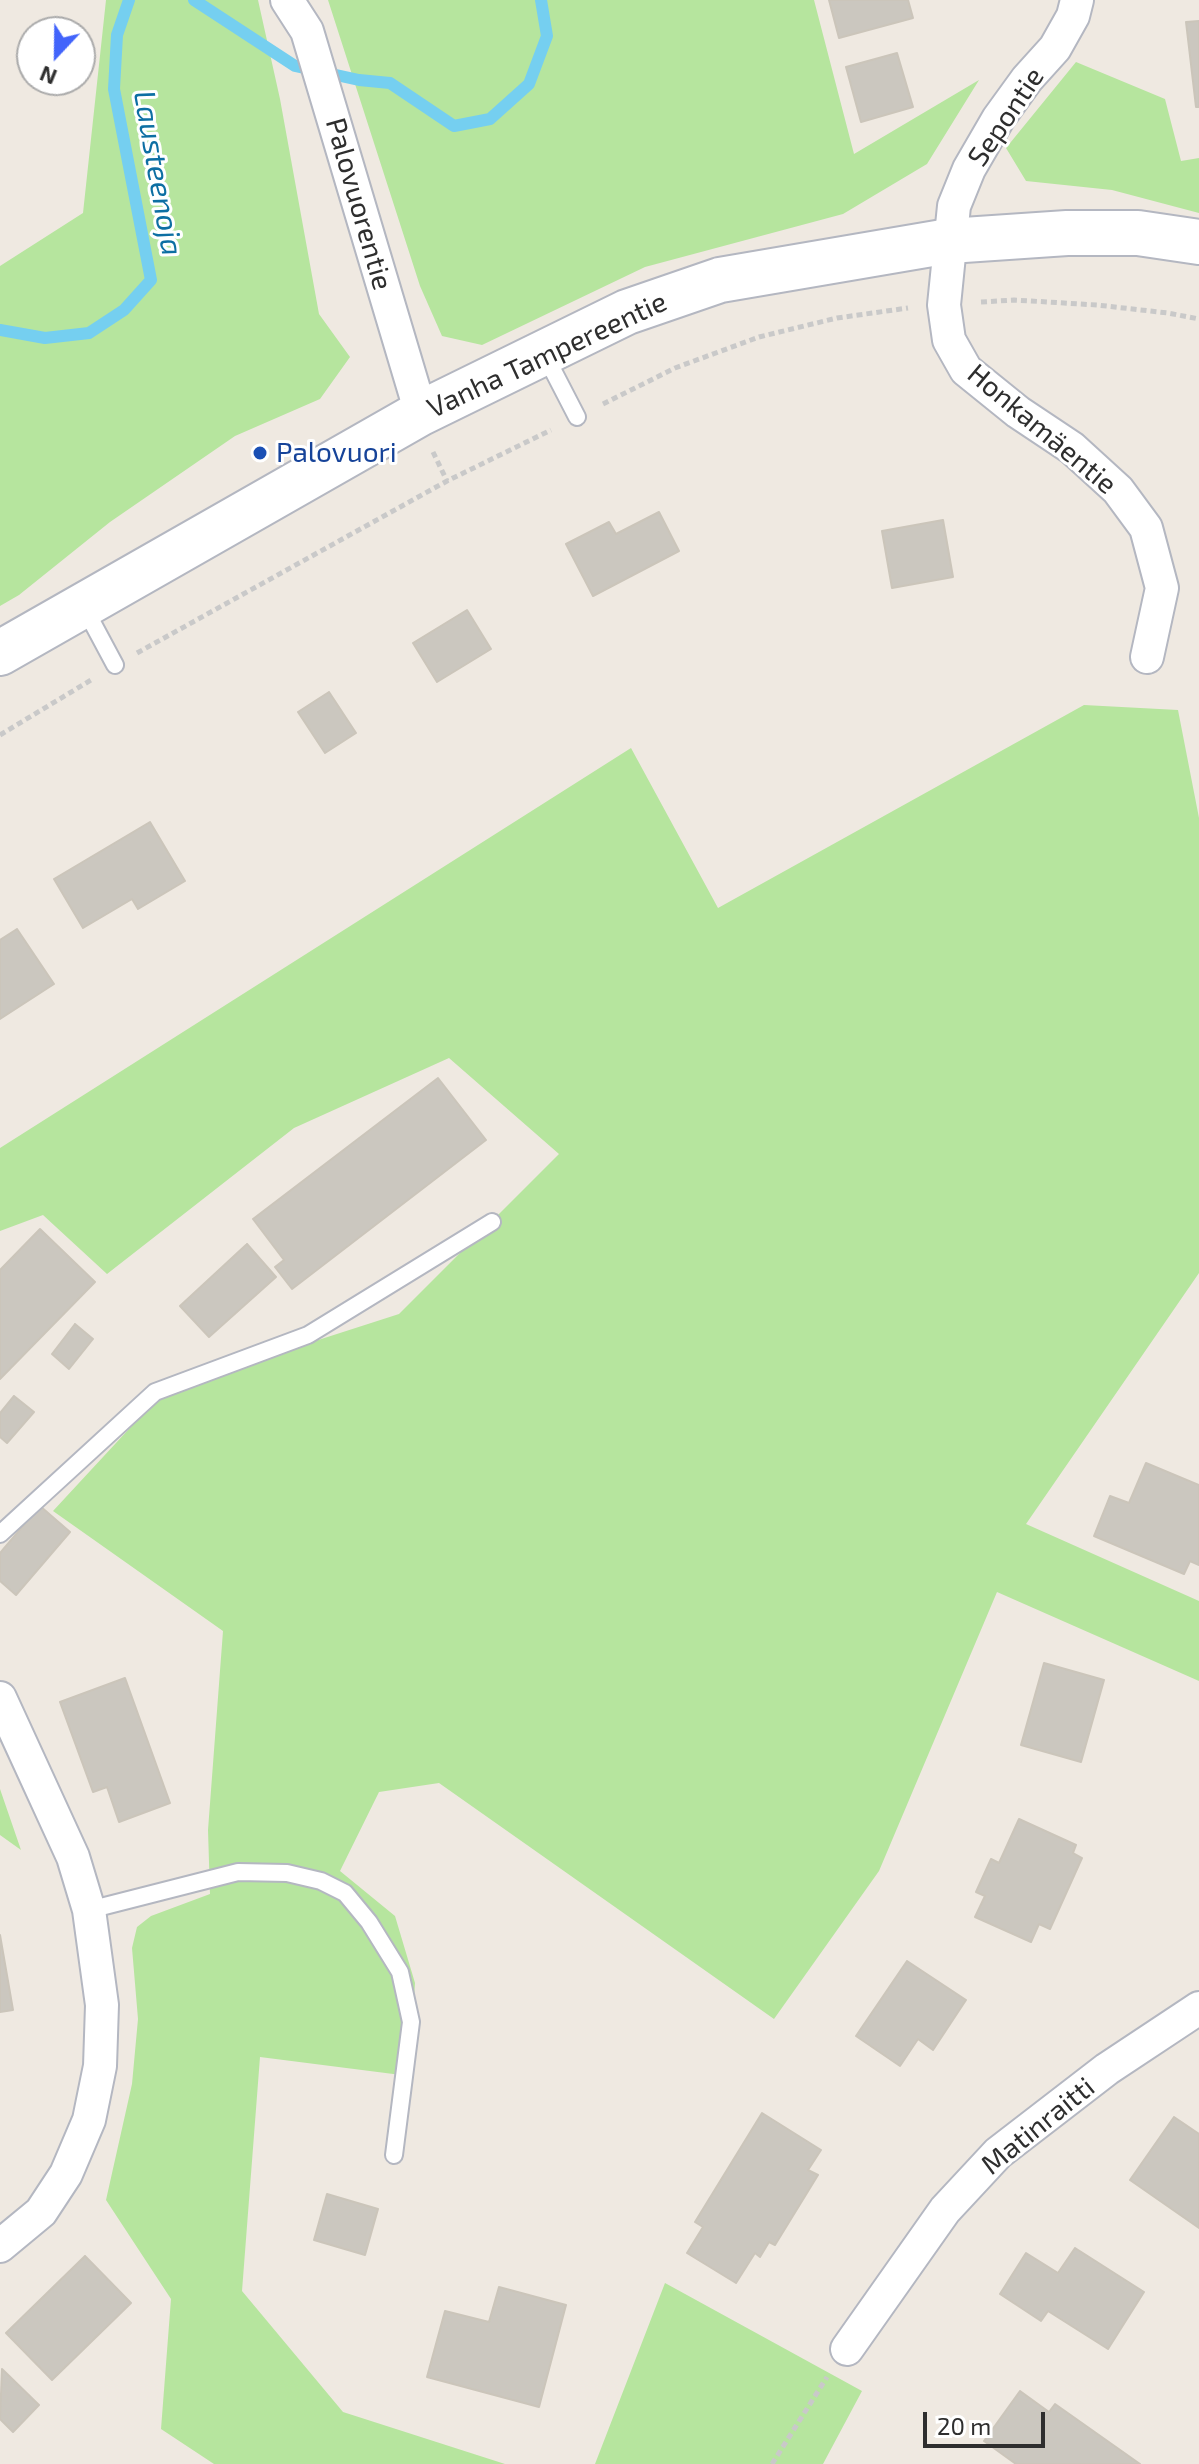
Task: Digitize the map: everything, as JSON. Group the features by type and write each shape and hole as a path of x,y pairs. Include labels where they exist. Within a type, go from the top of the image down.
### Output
{"main road":[{"name":"Vanha Tampereentie","path":"0,653 421,413 627,312 720,280 949,241 1067,233 1124,233 1199,242"}],"street":[{"name":"Palovuorentie","path":"287,0 307,31 421,413"},
{"name":"Sepontie","path":"949,241 954,206 969,169 998,119 1027,79 1055,48 1073,16 1077,0"},
{"name":"Honkamäentie","path":"949,241 944,305 949,340 966,370 1018,412 1072,448 1118,490 1146,528 1162,588 1147,657"},
{"path":"0,1698 73,1857 89,1910 102,2005 100,2066 89,2120 66,2174 41,2212 0,2246"},
{"name":"Matinraitti","path":"847,2349 945,2210 998,2153 1107,2069 1199,2008"}],"lane":[{"path":"543,351 577,417"},
{"path":"83,606 115,665"},
{"path":"0,1534 155,1392 308,1335 492,1222"},
{"path":"89,1910 238,1872 287,1873 321,1881 345,1893 369,1922 400,1972 411,2022 394,2155"}],"path":[{"path":"0,735 115,665 447,481 675,368 759,337 837,318 1014,300 1097,305 1199,319"},
{"path":"772,2464 812,2398 847,2349"}],"green space":[{"path":"106,0 258,0 280,99 319,314 350,357 320,399 235,436 110,522 19,595 0,606 0,266 83,213"},
{"path":"328,0 814,0 854,154 979,80 927,164 843,214 645,267 482,345 442,336 420,286"},
{"path":"1076,62 1165,99 1181,161 1199,158 1199,213 1112,190 1026,181 1006,148"},
{"path":"1084,705 1178,710 1199,818 1199,1273 1026,1524 1199,1601 1199,1681 997,1592 879,1871 774,2019 439,1783 379,1792 340,1871 395,1916 415,1983 409,2076 260,2057 242,2291 343,2412 505,2464 214,2464 161,2429 171,2299 106,2200 132,2084 138,2019 132,1948 137,1927 151,1916 210,1894 208,1830 223,1631 53,1511 166,1389 399,1314 559,1154 449,1058 294,1128 107,1274 43,1215 0,1231 0,1148 631,748 718,908"},
{"path":"0,1789 21,1850 0,1835"},
{"path":"665,2283 862,2391 823,2464 595,2464"}],"building":[{"path":"829,0 908,0 913,18 839,38"},
{"path":"1199,21 1199,107 1196,107 1186,22"},
{"path":"897,53 913,107 861,122 846,67"},
{"path":"659,512 679,551 593,596 566,544 609,522 616,534"},
{"path":"943,520 953,577 892,588 882,531"},
{"path":"467,610 491,649 437,682 413,643"},
{"path":"329,692 356,733 325,753 298,712"},
{"path":"150,822 185,881 138,909 132,899 83,928 54,879"},
{"path":"17,929 54,984 0,1019 0,940"},
{"path":"438,1078 486,1140 292,1289 275,1267 284,1260 253,1219"},
{"path":"40,1229 95,1282 0,1379 0,1270"},
{"path":"247,1244 276,1277 209,1337 180,1306"},
{"path":"75,1324 93,1339 69,1369 52,1354"},
{"path":"14,1396 34,1412 7,1443 0,1437 0,1413"},
{"path":"1146,1463 1199,1485 1199,1565 1190,1561 1184,1574 1094,1536 1110,1496 1129,1503"},
{"path":"40,1506 70,1532 16,1595 0,1581 0,1553"},
{"path":"1044,1663 1104,1680 1081,1762 1021,1745"},
{"path":"125,1678 170,1803 119,1822 107,1787 93,1792 60,1702"},
{"path":"1019,1819 1076,1845 1073,1853 1082,1858 1050,1929 1039,1924 1031,1942 975,1917 985,1896 976,1892 991,1859 999,1863"},
{"path":"0,1935 13,2010 0,2012"},
{"path":"907,1961 966,2000 933,2050 918,2039 900,2066 856,2036"},
{"path":"762,2113 821,2150 808,2170 818,2175 775,2245 769,2242 760,2257 755,2253 736,2283 687,2253 703,2227 695,2222"},
{"path":"1174,2117 1199,2134 1199,2228 1130,2180"},
{"path":"327,2194 378,2209 365,2255 314,2240"},
{"path":"1075,2248 1144,2292 1108,2349 1048,2311 1041,2321 1000,2294 1026,2253 1058,2273"},
{"path":"85,2256 131,2303 52,2380 6,2333"},
{"path":"499,2287 566,2305 539,2407 427,2377 445,2311 489,2322"},
{"path":"2,2369 39,2405 13,2432 0,2419"},
{"path":"1020,2391 1049,2412 1055,2404 1140,2464 1016,2464 984,2441"}],"waterway":[{"name":"Lausteenoja","path":"0,330 45,338 89,333 124,310 151,280 114,89 117,35 129,0"},
{"name":"Lausteenoja","path":"194,0 295,66 359,80 390,83 454,126 490,119 529,84 547,36 541,0"}],"place":[{"name":"Palovuori","path":"260,453"}]}
